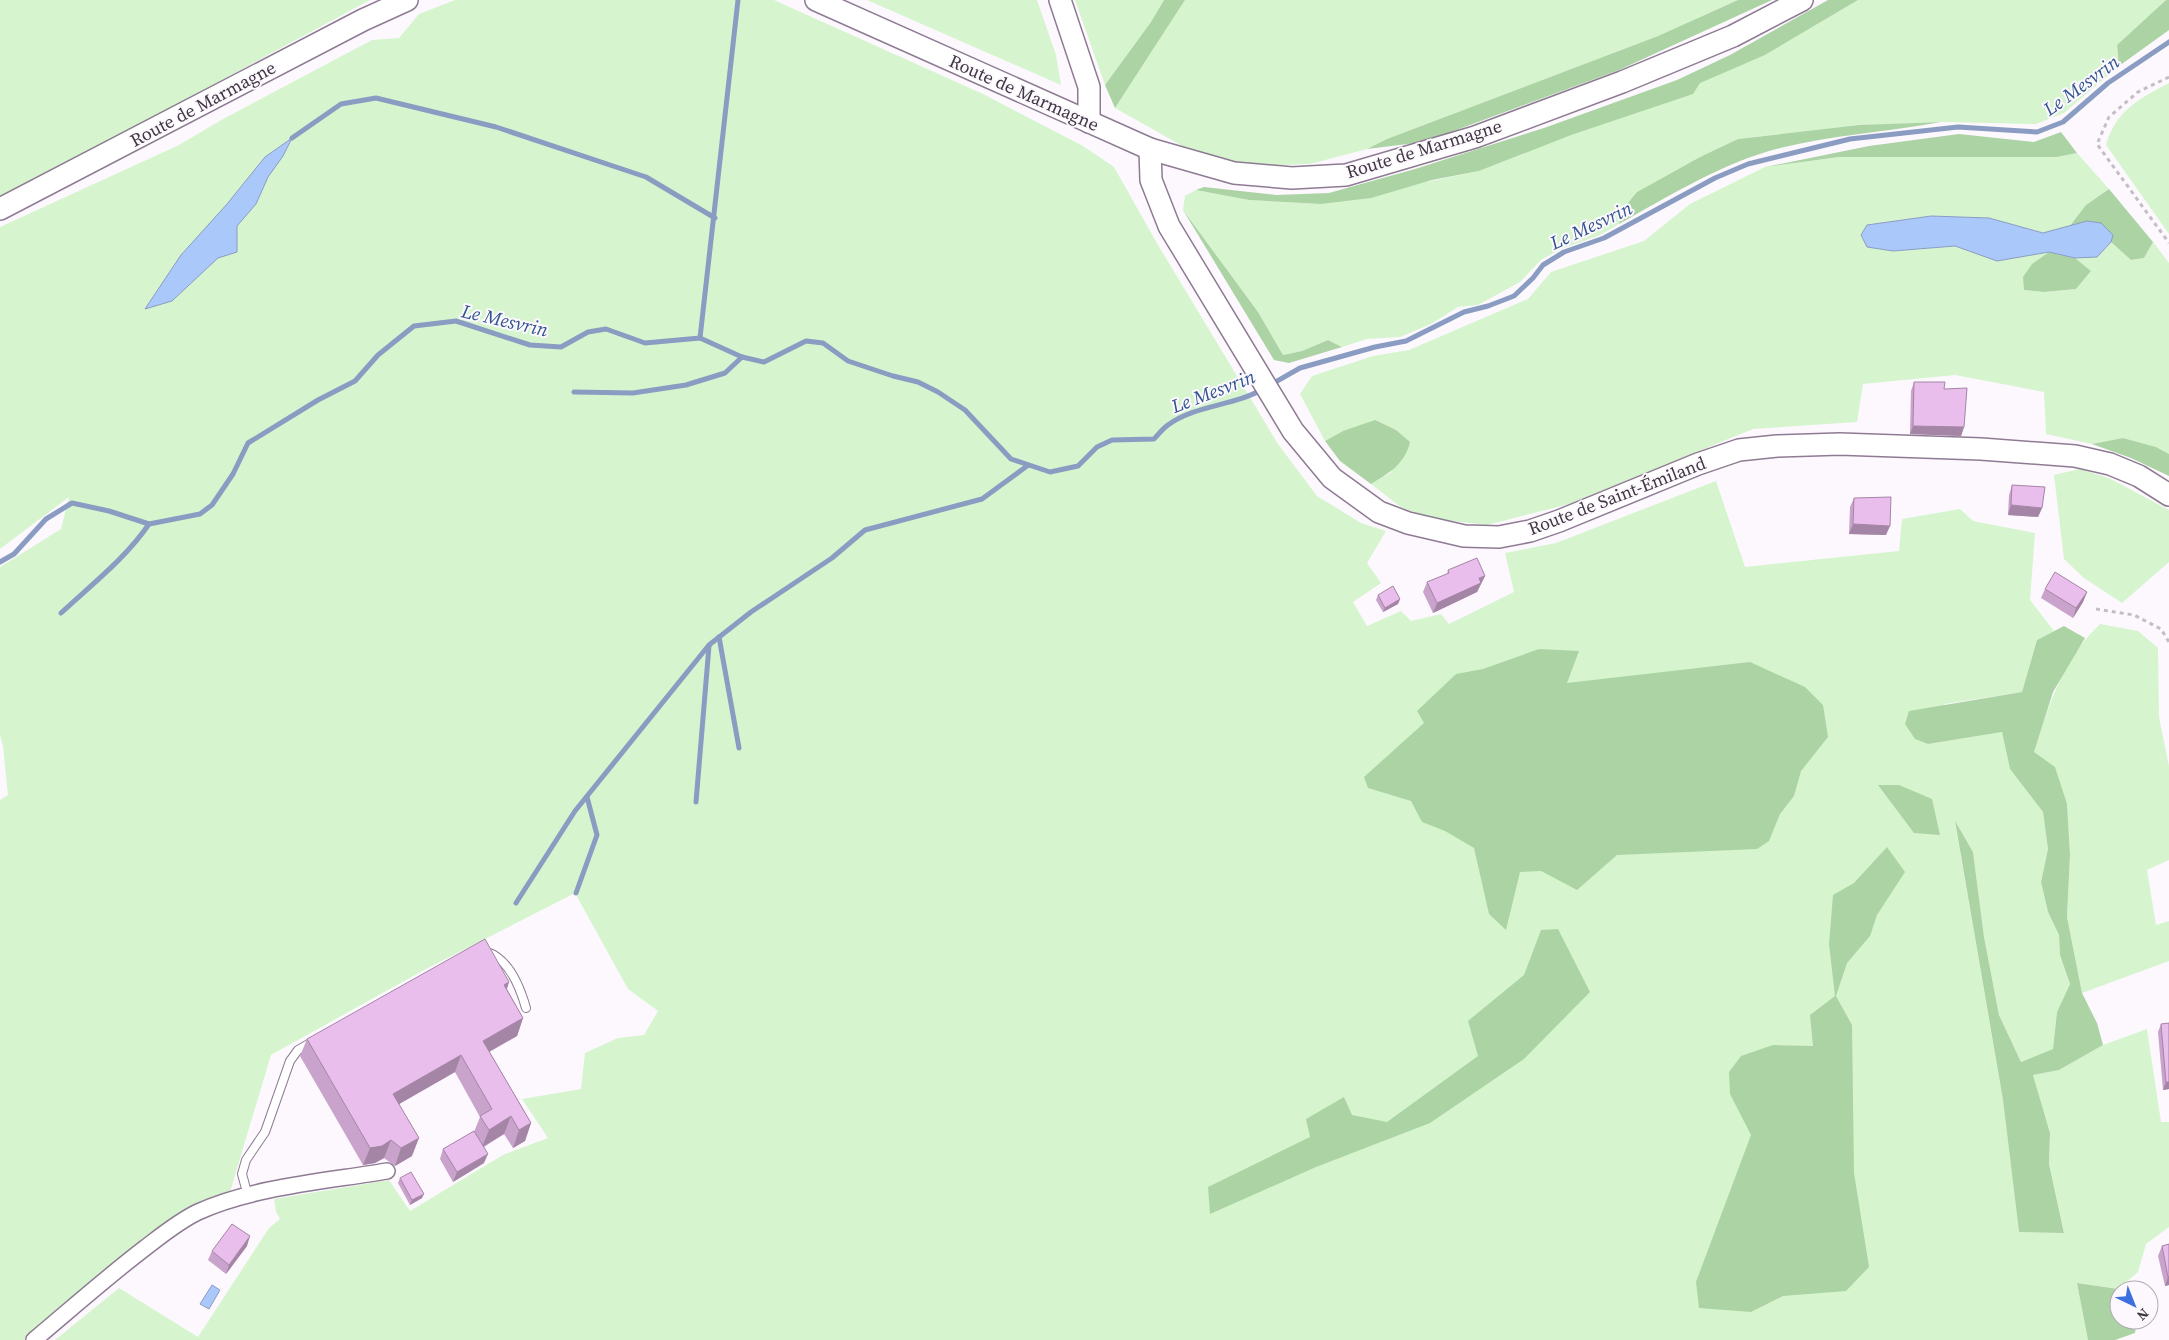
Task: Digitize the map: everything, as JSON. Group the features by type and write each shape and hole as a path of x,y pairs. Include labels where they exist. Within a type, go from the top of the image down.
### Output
{"main road":[{"name":"Route de Marmagne","path":"0,210 363,20 407,0"},
{"name":"Route de Marmagne","path":"816,0 1150,148 1208,167 1260,177 1292,178 1346,175 1475,137 1622,82 1734,36 1802,0"},
{"path":"1060,0 1089,87 1089,122"},
{"name":"Route de Saint-Émiland","path":"1150,148 1151,180 1169,226 1293,432 1332,478 1379,512 1408,524 1464,536 1499,537 1530,531 1698,464 1739,450 1777,446 1840,444 1981,449 2075,456 2110,464 2139,476 2169,495"}],"street":[{"path":"34,1340 123,1264 174,1226 199,1212 248,1196 387,1171"}],"lane":[{"path":"475,951 492,954 501,961 521,991 526,1008"},
{"path":"248,1196 242,1174 246,1160 265,1132 290,1061 298,1050 324,1036"}],"path":[{"path":"2169,77 2138,92 2109,117 2097,144 2169,243"},
{"path":"2096,609 2134,615 2161,628 2169,642"}],"green space":[{"path":"0,0 370,0 79,157 0,197"},
{"path":"455,0 774,0 983,94 1083,146 1114,167 1158,245 1278,444 1317,496 1361,523 1386,531 1367,563 1381,583 1353,602 1367,626 1401,611 1411,621 1441,614 1449,624 1514,592 1505,553 1556,543 1716,481 1745,567 1899,551 1902,519 1960,509 1973,521 2035,533 2030,600 2054,631 2037,640 2022,692 1945,704 1928,744 2002,732 2010,769 2043,812 2048,849 2041,882 2048,912 2059,935 2060,955 2070,984 2057,1012 2053,1049 2021,1062 1999,1015 1984,937 1973,852 1955,823 2003,1100 2019,1232 2064,1232 2049,1164 2050,1133 2033,1075 2059,1070 2103,1045 2147,1029 2161,1122 2169,1122 2169,1227 2146,1244 2138,1272 2129,1280 2109,1280 2109,1288 2077,1283 2088,1340 55,1340 119,1288 198,1337 269,1228 280,1219 276,1212 274,1199 389,1180 410,1211 503,1155 548,1138 522,1099 581,1089 585,1053 618,1038 644,1035 658,1011 628,989 575,893 424,970 271,1055 230,1192 178,1213 24,1340 0,1340 0,800 8,795 3,746 0,735 0,567 61,529 69,497 0,549 0,227 179,145 223,119 372,40 399,38 419,14"},
{"path":"867,0 1037,0 1056,55 1061,85"},
{"path":"1075,0 1164,0 1151,22 1105,85"},
{"path":"1164,0 1185,0 1115,108 1105,85 1151,22"},
{"path":"1185,0 1738,0 1658,36 1387,139 1367,149 1310,164 1254,166 1186,148 1115,108"},
{"path":"1738,0 1772,0 1619,70 1424,142 1367,149 1387,139 1658,36"},
{"path":"1828,0 1858,0 1765,55 1700,83 1693,94 1571,135 1479,171 1432,180 1371,198 1321,204 1249,200 1196,190 1204,187 1276,195 1329,193 1415,169 1544,128 1677,80 1730,55"},
{"path":"1858,0 2166,0 2117,45 2119,66 2064,113 2036,124 1941,122 1859,125 1738,139 1700,157 1637,192 1623,209 1619,224 1598,236 1561,249 1541,260 1520,282 1478,305 1458,307 1431,324 1400,337 1367,339 1342,347 1328,340 1302,351 1283,355 1258,312 1183,210 1185,196 1196,190 1249,200 1321,204 1479,171 1765,55"},
{"path":"2166,0 2169,0 2169,30 2119,66 2117,45"},
{"path":"2169,83 2169,234 2106,145 2110,133 2122,114 2148,94"},
{"path":"1941,122 1812,141 1769,151 1711,174 1619,224 1623,209 1637,192 1700,157 1738,139 1859,125"},
{"path":"2061,132 2077,153 2057,157 1839,157 1765,167 1869,146 1959,134 2034,142"},
{"path":"2077,153 2109,189 2086,205 2069,227 2043,233 1989,218 1931,216 1867,225 1910,250 1955,246 1997,261 2049,252 2032,264 2024,290 2044,292 2076,289 2091,271 2075,258 2097,257 2111,242 2131,260 2144,258 2153,242 2169,263 2169,454 2156,447 2123,438 2092,444 2046,434 2044,392 1955,375 1863,384 1857,422 1753,429 1569,504 1487,525 1435,519 1402,508 1371,484 1392,472 1343,431 1325,441 1300,394 1312,376 1373,356 1409,350 1528,299 1551,272 1644,241 1690,204 1765,167 1839,157 2057,157"},
{"path":"2109,189 2153,242 2144,258 2131,260 2111,242 2113,235 2069,227 2086,205"},
{"path":"1183,210 1258,312 1283,355 1302,351 1328,340 1342,347 1289,363 1274,360"},
{"path":"2049,252 2075,258 2091,271 2076,289 2044,292 2024,290 2023,277 2032,264"},
{"path":"1375,420 1396,430 1410,442 1408,450 1400,462 1390,472 1371,484 1340,461 1325,441 1343,431"},
{"path":"2123,438 2156,447 2169,454 2169,476 2131,458 2092,444"},
{"path":"2079,469 2109,478 2169,510 2169,562 2122,603 2084,578 2064,559 2054,475"},
{"path":"2100,624 2138,631 2158,648 2159,717 2169,766 2169,860 2147,870 2156,925 2169,921 2169,961 2082,993 2067,917 2070,855 2067,804 2034,752 2045,717 2067,667 2076,652"},
{"path":"2064,626 2085,638 2053,692 2034,752 2055,767 2067,804 2070,855 2067,917 2082,993 2097,1023 2103,1045 2059,1070 2033,1075 2050,1133 2049,1164 2064,1233 2019,1232 2003,1100 1955,821 1973,852 1984,937 1999,1015 2021,1062 2053,1049 2057,1012 2070,984 2060,955 2059,935 2048,912 2041,882 2048,849 2043,812 2010,769 2002,732 1928,744 1915,739 1905,724 1909,711 2022,692 2037,640"},
{"path":"1539,649 1579,651 1567,683 1750,662 1805,687 1823,705 1828,737 1801,771 1794,796 1780,814 1769,841 1757,849 1617,855 1577,890 1541,871 1520,872 1506,930 1489,914 1474,848 1445,831 1422,822 1411,801 1368,788 1364,777 1424,723 1417,711 1456,674 1483,669"},
{"path":"1878,785 1899,785 1932,799 1940,835 1914,833"},
{"path":"1887,847 1905,872 1877,915 1870,936 1847,963 1836,996 1852,1025 1854,1173 1869,1267 1846,1291 1783,1296 1751,1312 1699,1308 1696,1282 1751,1135 1730,1094 1729,1072 1741,1056 1773,1045 1813,1046 1810,1015 1835,996 1829,944 1833,895 1854,883"},
{"path":"1558,929 1590,992 1524,1059 1430,1123 1316,1167 1210,1214 1208,1187 1310,1137 1306,1119 1344,1097 1352,1115 1387,1122 1478,1056 1468,1021 1524,975 1541,930"},
{"path":"2077,1283 2109,1288 2109,1330 2135,1330 2135,1333 2115,1340 2088,1340"}],"water":[{"path":"292,138 283,156 268,177 256,204 237,226 237,252 218,258 172,301 145,309 181,255 227,204 265,157"},
{"path":"1931,216 1989,218 2043,233 2087,221 2101,223 2113,235 2111,242 2097,257 2075,258 2049,252 1997,261 1955,246 1893,251 1867,247 1861,235 1867,225"},
{"path":"212,1285 220,1290 209,1309 200,1304"}],"building":[{"path":"1914,382 1945,382 1944,389 1967,388 1964,427 1913,426"},
{"path":"2012,485 2045,487 2042,508 2011,505"},
{"path":"1891,497 1890,526 1853,524 1854,498"},
{"path":"1477,558 1485,576 1479,578 1481,583 1437,603 1427,582 1449,573 1448,570"},
{"path":"2055,572 2087,592 2076,608 2045,589"},
{"path":"1393,586 1400,599 1385,608 1378,595"},
{"path":"485,939 509,982 504,985 523,1018 483,1041 531,1123 519,1130 511,1116 489,1130 480,1116 492,1109 461,1055 393,1094 419,1138 401,1148 391,1140 382,1146 370,1148 307,1039"},
{"path":"2169,1023 2169,1082 2166,1082 2161,1024"},
{"path":"474,1131 488,1154 457,1172 443,1149"},
{"path":"411,1172 424,1194 412,1200 400,1178"},
{"path":"232,1224 250,1236 229,1265 212,1251"},
{"path":"2169,1244 2169,1276 2168,1277 2162,1246"}],"waterway":[{"path":"700,338 738,0"},
{"name":"Le Mesvrin","path":"1270,385 1300,368 1375,347 1406,341 1464,312 1488,306 1514,296 1533,278 1543,265 1564,252 1604,238 1715,178 1748,164 1850,139 1958,127 2037,132 2063,122 2108,83 2169,42"},
{"path":"292,138 341,104 376,98 496,127 646,177 715,218"},
{"name":"Le Mesvrin","path":"0,562 14,554 46,519 72,503 109,511 149,524 200,514 212,505 233,474 248,443 318,400 355,381 378,355 414,326 456,321 530,345 561,347 588,332 606,329 645,343 700,338 742,357 764,362 806,341 823,343 848,361 918,382 938,392 965,410 1011,459 1050,472 1078,466 1097,447 1112,440 1154,439 1166,426 1179,418 1202,409 1252,395 1263,389"},
{"path":"574,392 633,393 686,385 725,373 742,357"},
{"path":"516,903 575,811 709,645 751,612 832,558 865,530 982,499 1027,466"},
{"path":"61,613 119,560 149,524"},
{"path":"719,637 739,748"},
{"path":"696,802 709,646"},
{"path":"576,893 597,835 587,797"}]}
